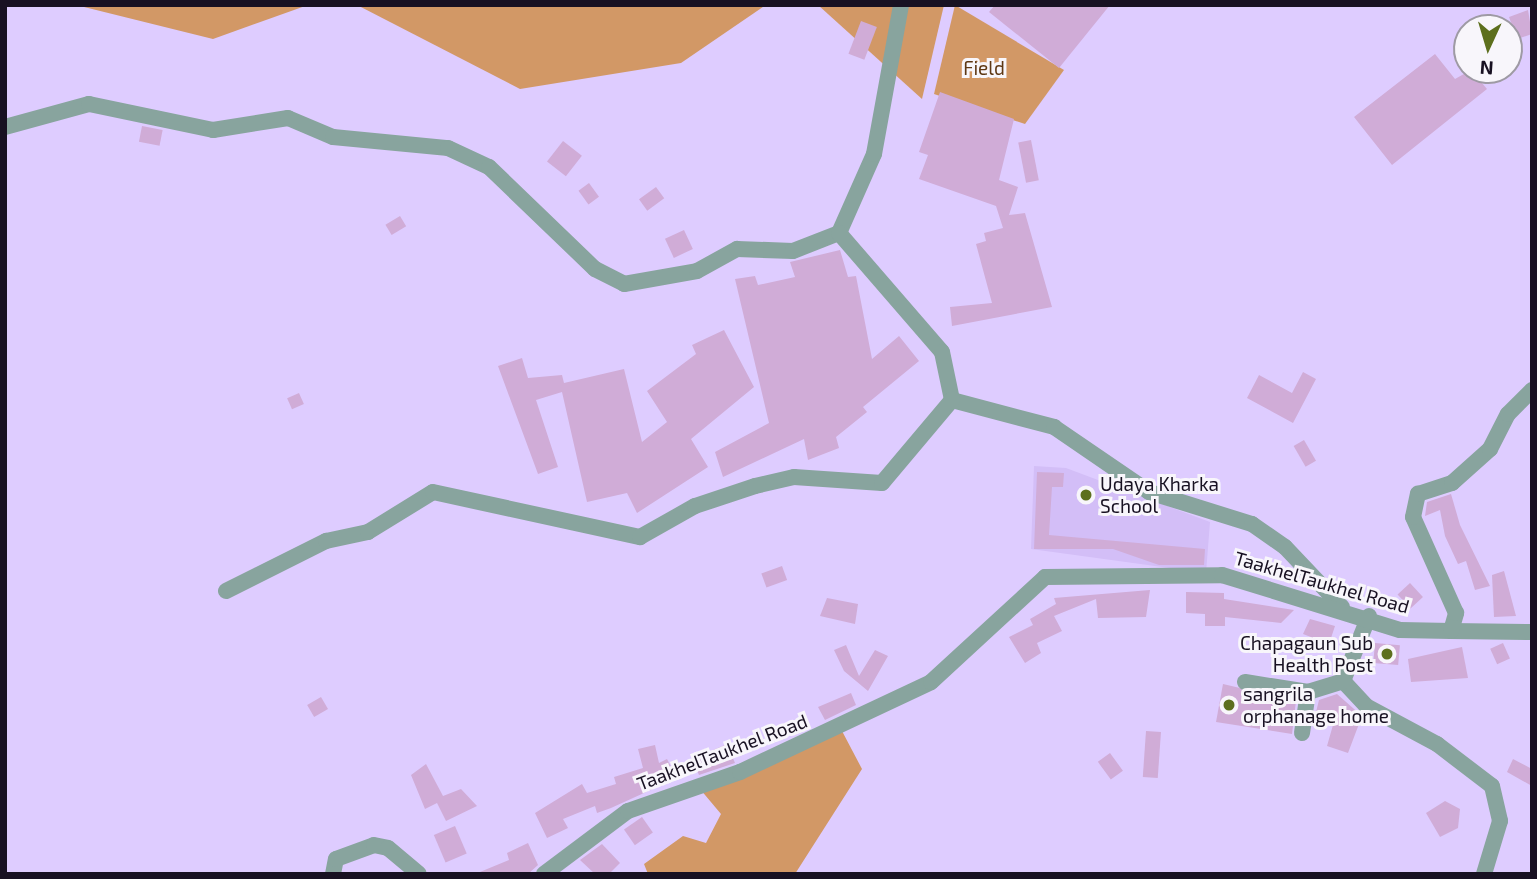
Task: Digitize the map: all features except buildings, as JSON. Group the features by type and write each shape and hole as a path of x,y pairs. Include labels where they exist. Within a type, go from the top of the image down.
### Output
{"street":[{"path":"5,127 89,104 213,130 288,118 333,137 448,148 489,167 595,269 624,284 697,271 737,248 793,251 839,233 874,154 901,5"},
{"path":"839,233 942,352 952,400"},
{"path":"1451,631 1456,613 1413,517 1418,494 1452,483 1490,449 1508,414 1532,390"},
{"path":"226,591 326,541 368,532 433,492 640,537 695,506 755,486 794,477 882,483 952,400"},
{"path":"952,400 1054,427 1150,492 1252,524 1285,547 1342,607"},
{"name":"TaakhelTaukhel Road","path":"544,874 628,811 740,772 931,682 1045,577 1222,575 1342,607 1400,630 1532,632"},
{"path":"1343,681 1369,616"},
{"path":"1245,682 1308,692 1343,681"},
{"path":"1343,681 1366,706 1437,744 1492,786 1500,821 1484,874"},
{"path":"1302,733 1308,692"},
{"path":"333,874 336,859 374,845 388,848 419,874"}],"shaded area":[{"name":"Udaya Kharka School","path":"1034,466 1066,468 1210,522 1206,573 1031,549"}],"green space":[{"path":"76,5 308,5 213,39"},
{"path":"357,5 766,5 681,63 520,89"},
{"path":"818,5 944,5 922,99"},
{"name":"Field","path":"955,5 1064,70 1025,124 934,94"},
{"path":"842,731 862,769 795,874 648,874 644,864 683,836 706,843 721,814 700,789"}],"place":[{"name":"Udaya Kharka School","path":"1086,495"},
{"name":"Chapagaun Sub Health Post","path":"1387,654"},
{"name":"sangrila orphanage home","path":"1229,705"}]}
